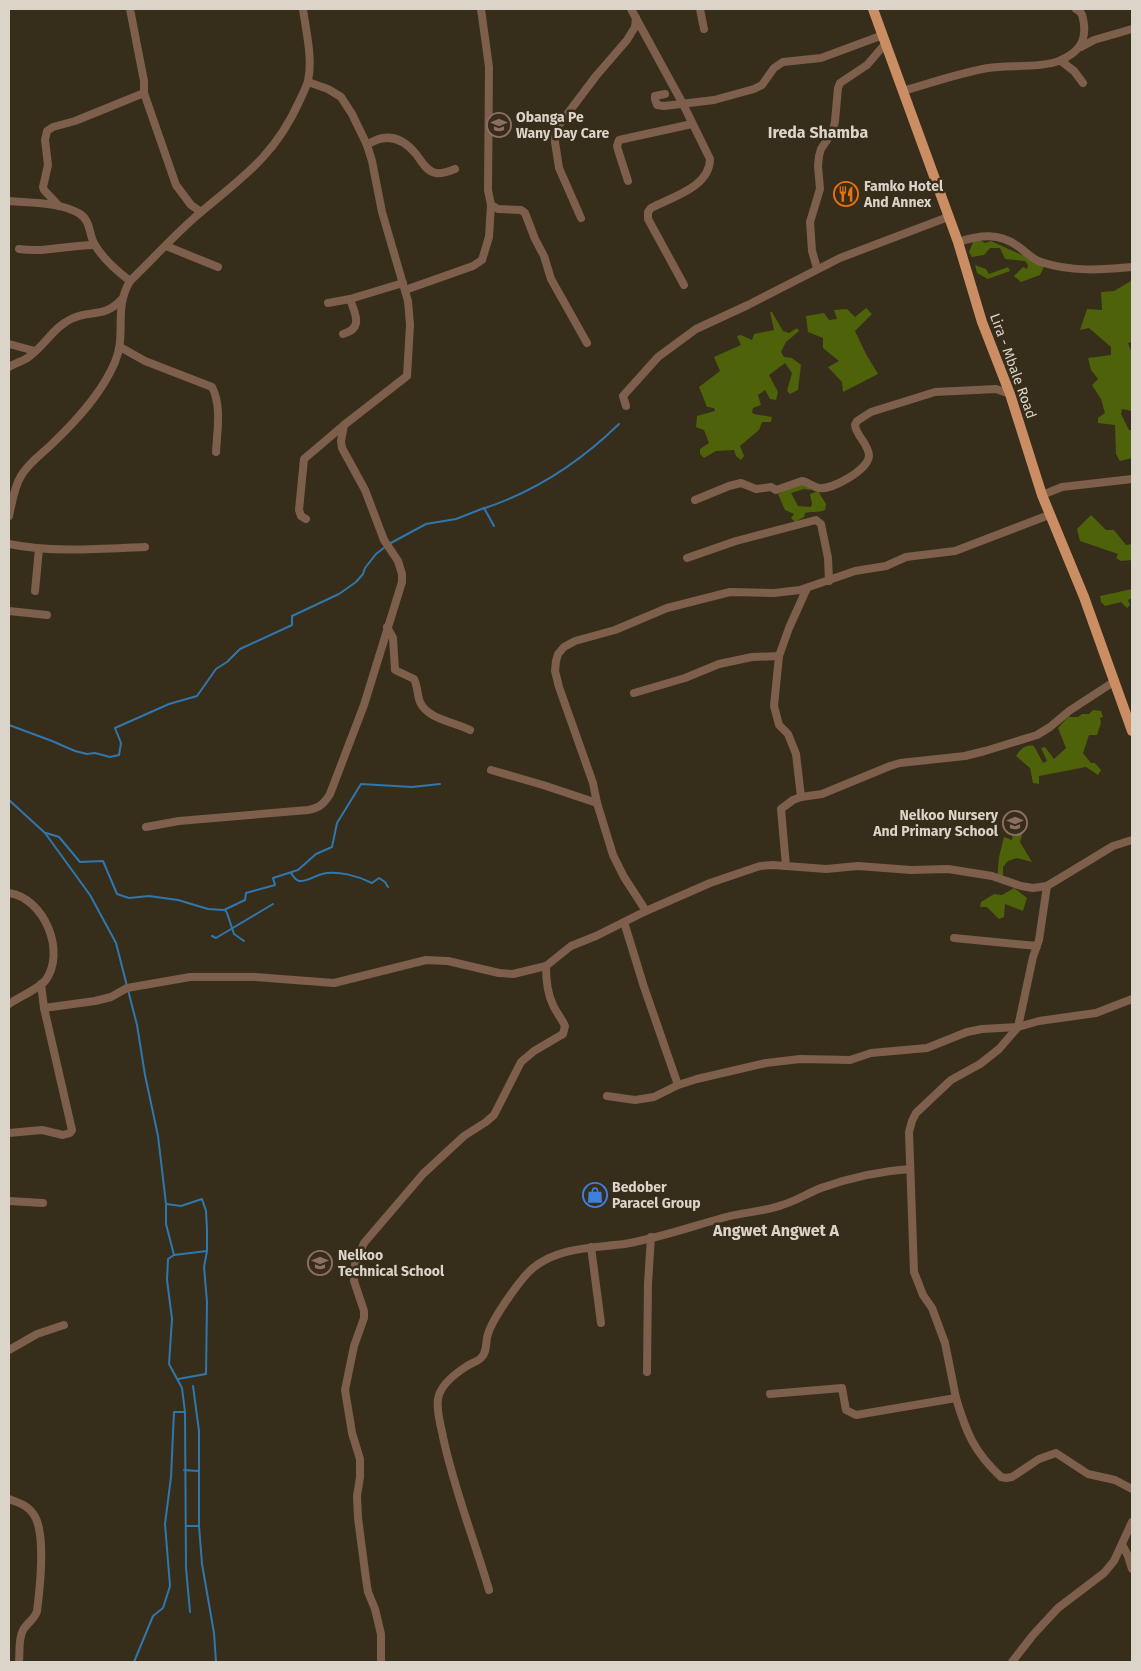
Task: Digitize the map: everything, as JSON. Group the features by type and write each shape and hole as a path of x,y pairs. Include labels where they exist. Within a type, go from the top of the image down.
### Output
{"main road":[{"name":"Lira - Mbale Road","path":"874,9 958,242 982,322 1010,394 1049,515 1084,597 1129,713 1132,732"}],"street":[{"path":"130,9 144,81 144,93 176,185 191,205 201,212"},
{"path":"9,516 18,484 24,471 70,426 98,391 115,362 120,347 121,300 130,281 201,212 244,178 279,138 308,82 309,61 302,9"},
{"path":"328,303 453,274 480,262 486,251 491,205 488,190 489,67 481,9"},
{"path":"632,9 710,159 708,172 700,183 651,208 647,215 684,285"},
{"path":"581,218 559,168 555,142 556,129 596,76 627,40 635,26 636,9"},
{"path":"700,9 704,29"},
{"path":"1076,9 1082,13 1084,24 1084,38 1080,47"},
{"path":"903,91 976,70 1050,63 1061,60 1094,40 1132,29"},
{"path":"665,94 655,96 655,103 657,105 714,100 762,85 774,68 783,62 821,58 884,39"},
{"path":"817,268 812,251 810,222 820,189 818,166 820,152 833,131 838,88 840,83 867,65 884,39"},
{"path":"1061,60 1074,71 1083,83"},
{"path":"306,519 301,516 299,510 304,459 407,376 410,325 404,286 382,212 367,144 341,97 328,89 308,82"},
{"path":"59,206 43,187 48,165 45,140 47,132 53,127 76,121 144,93"},
{"path":"628,181 617,146 619,140 692,124"},
{"path":"367,144 379,138 397,139 414,152 433,173 438,174 456,169"},
{"path":"9,201 59,206 82,215 87,222 94,245 113,267 130,281"},
{"path":"491,205 498,209 521,210 525,213 544,256 551,280 578,324 587,343"},
{"path":"626,406 623,396 630,386 658,357 700,327 748,306 817,268 948,217"},
{"path":"958,242 976,236 997,237 1013,243 1042,263 1082,270 1132,267"},
{"path":"19,249 40,250 76,245 94,245"},
{"path":"166,246 218,267"},
{"path":"343,334 351,332 356,325 356,317 350,299"},
{"path":"9,367 30,356 58,327 70,319 106,312 114,308 121,300"},
{"path":"9,344 35,351"},
{"path":"120,347 145,360 212,387 217,411 216,452"},
{"path":"696,500 741,483 756,489 771,487 776,490 802,481 820,488 840,484 868,460 867,450 856,432 855,425 857,421 871,412 938,392 996,389 1010,394"},
{"path":"146,827 187,820 308,810 317,808 324,803 330,794 364,705 401,587 402,574 398,561 379,529 365,490 342,448 341,441 344,425"},
{"path":"1042,494 1062,487 1132,479"},
{"path":"9,482 18,484"},
{"path":"646,911 619,869 606,836 593,783 564,702 556,674 556,658 564,647 575,641 615,630 667,608 688,602 730,592 774,593 807,588 855,571 886,566 915,554 955,551 1049,515"},
{"path":"687,558 736,541 816,520 821,524 828,558 829,581"},
{"path":"9,544 39,549 105,550 145,547"},
{"path":"34,590 39,549"},
{"path":"801,797 796,754 788,734 779,725 774,706 779,656 807,588"},
{"path":"9,611 47,616"},
{"path":"387,627 393,638 395,670 414,680 424,709 433,716 470,730"},
{"path":"634,693 685,678 719,664 752,657 779,656"},
{"path":"786,866 781,810 793,800 822,794 900,763 965,756 1037,736 1069,710 1115,681"},
{"path":"491,770 597,803"},
{"path":"44,1008 95,1001 111,997 128,988 190,977 255,978 334,983 426,960 448,961 499,973 513,974 546,966 571,946 710,883 760,866 810,868 858,866 911,870 948,869 992,876 1033,888 1047,886 1108,850 1132,840"},
{"path":"1047,886 1042,923 1018,1027 999,1049 980,1064 950,1080 916,1113 912,1121 909,1132 914,1272 923,1295 932,1308 945,1342 956,1398 966,1431 974,1447 1001,1477 1012,1477 1039,1459 1056,1454 1088,1474 1114,1480 1132,1489"},
{"path":"9,893 27,901 39,912 47,926 52,946 52,964 48,976 41,984 9,1004"},
{"path":"624,922 641,979 678,1085"},
{"path":"954,938 1037,946"},
{"path":"381,1662 381,1634 366,1579 358,1518 357,1496 360,1459 352,1433 345,1390 354,1346 364,1318 364,1311 354,1281 355,1264 364,1243 423,1174 464,1136 494,1115 521,1062 534,1051 563,1034 565,1026 549,995 546,981 546,966"},
{"path":"9,1132 42,1130 63,1135 70,1133 72,1130 44,1008 41,984"},
{"path":"607,1096 636,1100 654,1097 678,1085 723,1072 766,1063 800,1059 850,1060 871,1053 927,1048 967,1032 982,1029 1018,1027 1039,1021 1096,1013 1132,998"},
{"path":"489,1590 451,1474 438,1401 442,1388 480,1359 486,1350 488,1334 492,1325 509,1297 534,1267 552,1257 572,1250 625,1244 730,1216 781,1206 823,1188 855,1178 910,1169"},
{"path":"9,1201 43,1203"},
{"path":"647,1372 648,1284 651,1237"},
{"path":"591,1247 601,1323"},
{"path":"9,1350 37,1334 64,1325"},
{"path":"770,1394 842,1388 846,1410 856,1415 956,1398"},
{"path":"9,1499 29,1508 34,1515 40,1532 37,1611 21,1635 19,1662"},
{"path":"1012,1662 1033,1635 1058,1608 1104,1573 1114,1561 1132,1522"},
{"path":"1122,1544 1132,1569"}],"green space":[{"path":"978,239 985,243 991,241 1031,259 1044,267 1040,275 1021,282 1014,276 1023,267 1027,269 1028,265 1025,261 1005,259 1000,248 990,248 984,255 972,257 969,252 974,240"},
{"path":"975,265 986,269 989,274 1008,267 1010,271 988,279 977,273"},
{"path":"1131,281 1132,342 1128,343 1132,353 1132,411 1122,409 1121,414 1129,430 1132,430 1132,458 1120,461 1116,454 1115,425 1098,423 1098,418 1105,413 1101,399 1092,385 1098,379 1091,370 1088,358 1111,355 1111,347 1089,328 1080,330 1087,309 1102,310 1101,292 1114,291"},
{"path":"866,308 872,314 855,331 878,374 843,392 842,382 828,367 839,361 823,348 823,338 808,332 806,316 824,313 829,320 837,319 834,310 847,309 855,317"},
{"path":"770,312 772,312 783,331 789,333 797,328 799,331 786,342 781,352 784,357 792,358 801,365 798,390 790,394 787,391 792,373 785,363 769,375 778,392 776,400 770,399 765,390 758,395 761,405 753,408 752,412 772,417 771,422 762,422 759,430 740,446 744,456 741,460 736,456 734,450 716,451 704,458 700,454 700,449 709,443 704,430 696,427 697,416 715,411 714,408 707,407 699,387 720,371 714,357 741,345 737,336 741,335 752,340 754,334 774,330"},
{"path":"803,482 812,487 810,490 804,489 791,493 798,506 811,507 810,494 818,491 826,504 825,510 805,513 804,517 795,522 791,518 794,514 785,510 778,494"},
{"path":"1091,515 1106,530 1114,530 1126,545 1132,544 1132,560 1121,561 1116,558 1118,554 1080,541 1077,529"},
{"path":"1132,589 1132,598 1128,600 1130,605 1127,608 1121,602 1105,606 1101,602 1100,596"},
{"path":"1093,710 1101,711 1103,717 1100,718 1101,723 1097,735 1089,735 1083,753 1091,763 1095,763 1101,770 1098,775 1086,767 1039,776 1039,784 1033,783 1030,768 1016,756 1020,751 1026,746 1034,746 1043,763 1047,761 1041,748 1045,747 1054,759 1066,748 1058,728 1068,717 1089,714"},
{"path":"1007,821 1011,822 1022,835 1020,842 1032,862 1017,858 1008,861 1003,867 1003,876 1010,878 1003,883 997,880 999,857 1004,837 1012,840 1013,833 1006,825"},
{"path":"1014,888 1027,898 1023,911 1005,904 1004,917 999,919 987,907 980,907 981,902 994,894 1002,895"}],"waterway":[{"path":"485,508 522,493 556,474 589,451 619,424"},
{"path":"389,544 426,524 456,519 484,508 494,526"},
{"path":"9,725 75,751 110,757 119,755 121,743 115,728 169,704 197,696 216,669 227,662 240,649 292,625 292,616 339,594 356,582 376,554 385,547"},
{"path":"46,833 59,837 80,862 103,861 117,894 129,898 149,896 178,900 208,909 224,910 245,900 246,893 275,885 273,878 298,870 316,854 332,847 337,823 361,784 412,787 440,784"},
{"path":"9,800 45,833 90,895 116,943 127,986"},
{"path":"291,873 299,881 305,881 328,873 347,874 372,883 379,878 388,887"},
{"path":"212,936 216,938 273,904"},
{"path":"225,910 234,934 244,941"},
{"path":"128,990 137,1025 158,1136 166,1204 181,1206 202,1199 206,1211 207,1251 204,1267 207,1302 206,1374 178,1379"},
{"path":"166,1205 166,1224 174,1255 207,1251"},
{"path":"174,1255 168,1259 167,1280 172,1319 169,1364 182,1388 185,1412 186,1568 190,1612"},
{"path":"193,1386 199,1431 199,1526 202,1564 214,1633 216,1662"},
{"path":"134,1662 153,1616 163,1608 170,1586 165,1524 171,1477 174,1412 184,1412"},
{"path":"184,1470 198,1471"},
{"path":"186,1526 199,1526"}],"place":[{"name":"Obanga Pe Wany Day Care","path":"499,125"},
{"name":"Famko Hotel And Annex","path":"846,194"},
{"name":"Nelkoo Nursery And Primary School","path":"1015,823"},
{"name":"Bedober Paracel Group","path":"595,1195"},
{"name":"Nelkoo Technical School","path":"320,1263"}],"district":[{"name":"Ireda Shamba","path":"818,132"},
{"name":"Angwet Angwet A","path":"776,1230"}]}
